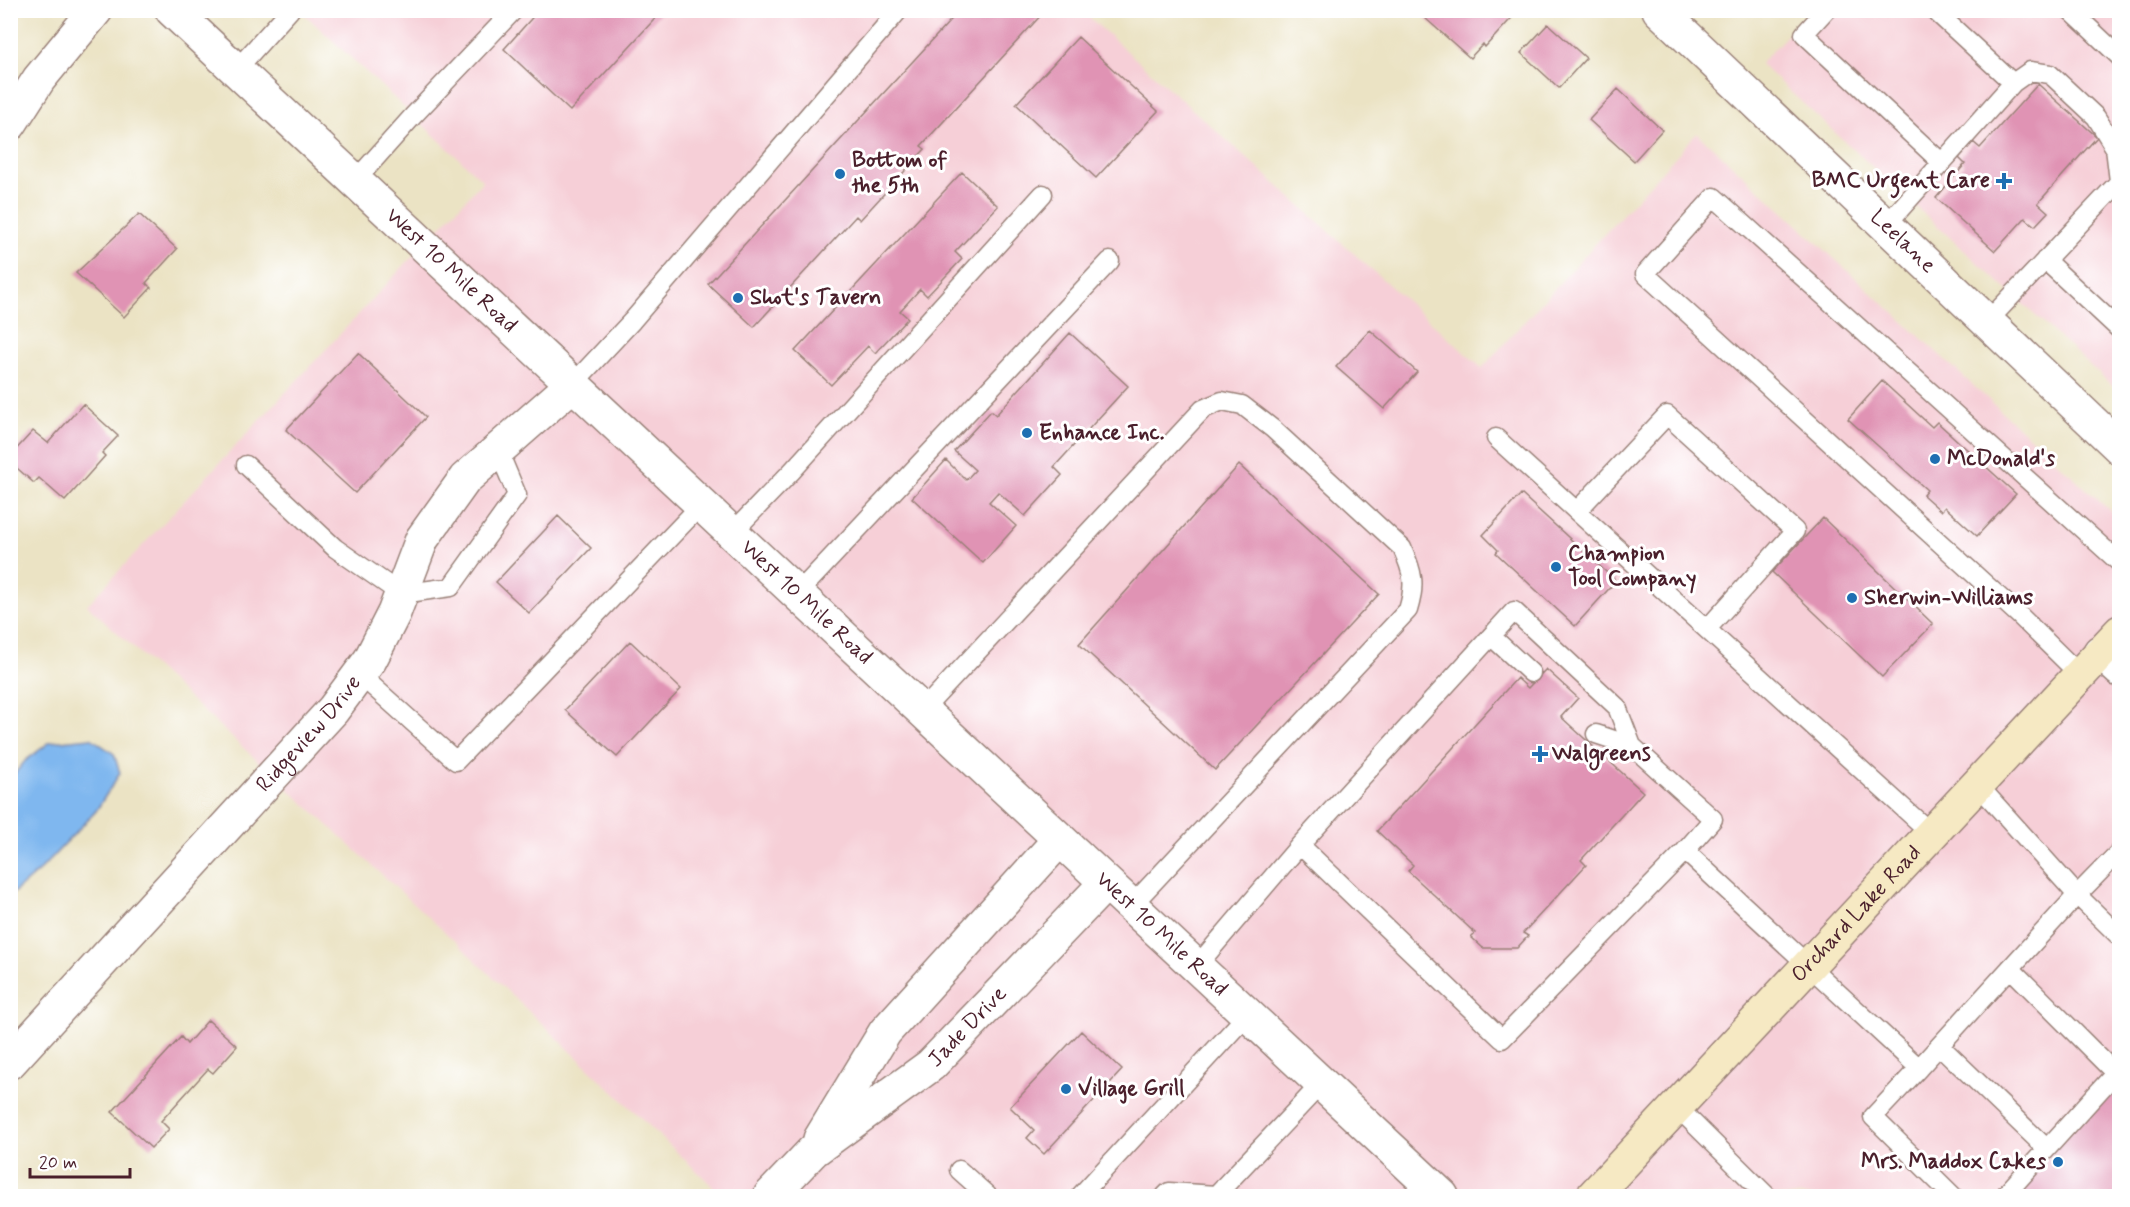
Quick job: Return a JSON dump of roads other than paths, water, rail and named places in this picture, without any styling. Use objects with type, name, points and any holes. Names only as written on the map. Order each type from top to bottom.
[{"type":"main road","name":"Orchard Lake Road","points":[[1593,1197],[1977,784],[2105,657]]},
{"type":"street","points":[[10,124],[39,79],[96,10]]},
{"type":"street","name":"West 10 Mile Road","points":[[172,10],[1442,1197]]},
{"type":"street","name":"Leelane","points":[[1659,10],[2120,448]]},
{"type":"street","name":"Ridgeview Drive","points":[[10,1062],[333,710],[358,672],[370,660],[401,594],[422,538],[465,479],[573,384]]},
{"type":"street","name":"Jade Drive","points":[[813,1151],[885,1032],[1059,840]]},
{"type":"street","name":"Jade Drive","points":[[770,1197],[813,1151],[931,1065],[1106,883]]},
{"type":"lane","points":[[236,70],[290,10]]},
{"type":"lane","points":[[355,181],[514,10]]},
{"type":"lane","points":[[573,384],[632,321],[899,10]]},
{"type":"lane","points":[[1826,10],[1804,34],[1941,162]]},
{"type":"lane","points":[[1934,10],[2013,83]]},
{"type":"lane","points":[[2070,10],[2120,57]]},
{"type":"lane","points":[[1886,225],[2013,83],[2030,71],[2050,74],[2096,117],[2115,148],[2119,181],[1987,322]]},
{"type":"lane","points":[[732,533],[792,471],[1043,194]]},
{"type":"lane","points":[[2105,657],[2019,615],[1645,274],[1714,197],[2120,563]]},
{"type":"lane","points":[[2045,260],[2120,330]]},
{"type":"lane","points":[[797,594],[1110,261]]},
{"type":"lane","points":[[922,711],[1203,409],[1222,401],[1242,405],[1273,429],[1402,548],[1413,571],[1413,594],[1408,610],[1131,906]]},
{"type":"lane","points":[[1577,510],[1667,415],[1795,531],[1707,629]]},
{"type":"lane","points":[[1496,438],[1931,833]]},
{"type":"lane","points":[[246,465],[335,548],[401,594],[451,586],[517,495],[498,450]]},
{"type":"lane","points":[[358,672],[456,761],[702,505]]},
{"type":"lane","points":[[1196,967],[1300,845],[1514,611],[1617,707],[1632,746]]},
{"type":"lane","points":[[1491,636],[1531,673]]},
{"type":"lane","points":[[1300,845],[1502,1038],[1713,819],[1632,746],[1596,734]]},
{"type":"lane","points":[[1977,784],[2077,895],[2120,937]]},
{"type":"lane","points":[[1685,850],[1809,963],[1919,1068]]},
{"type":"lane","points":[[1953,1197],[1874,1117],[2120,851]]},
{"type":"lane","points":[[2004,1197],[2117,1070],[2010,968]]},
{"type":"lane","points":[[1080,1197],[1246,1014]]},
{"type":"lane","points":[[1940,1046],[2046,1148]]},
{"type":"lane","points":[[1165,1197],[1169,1192],[1216,1196],[1320,1085]]},
{"type":"lane","points":[[1676,1106],[1767,1197]]},
{"type":"lane","points":[[959,1170],[988,1197]]},
{"type":"water","points":[[91,738],[114,754],[120,773],[96,811],[42,868],[11,895],[11,778],[25,761],[50,742]]},
{"type":"place","name":"Bottom of the 5th","points":[[840,174]]},
{"type":"place","name":"BMC Urgent Care","points":[[2004,181]]},
{"type":"place","name":"Shot's Tavern","points":[[738,298]]},
{"type":"place","name":"Enhance Inc.","points":[[1027,433]]},
{"type":"place","name":"McDonald's","points":[[1935,459]]},
{"type":"place","name":"Champion Tool Company","points":[[1556,567]]},
{"type":"place","name":"Sherwin-Williams","points":[[1852,598]]},
{"type":"place","name":"Walgreens","points":[[1540,754]]},
{"type":"place","name":"Village Grill","points":[[1066,1089]]},
{"type":"place","name":"Mrs. Maddox Cakes","points":[[2058,1162]]}]
